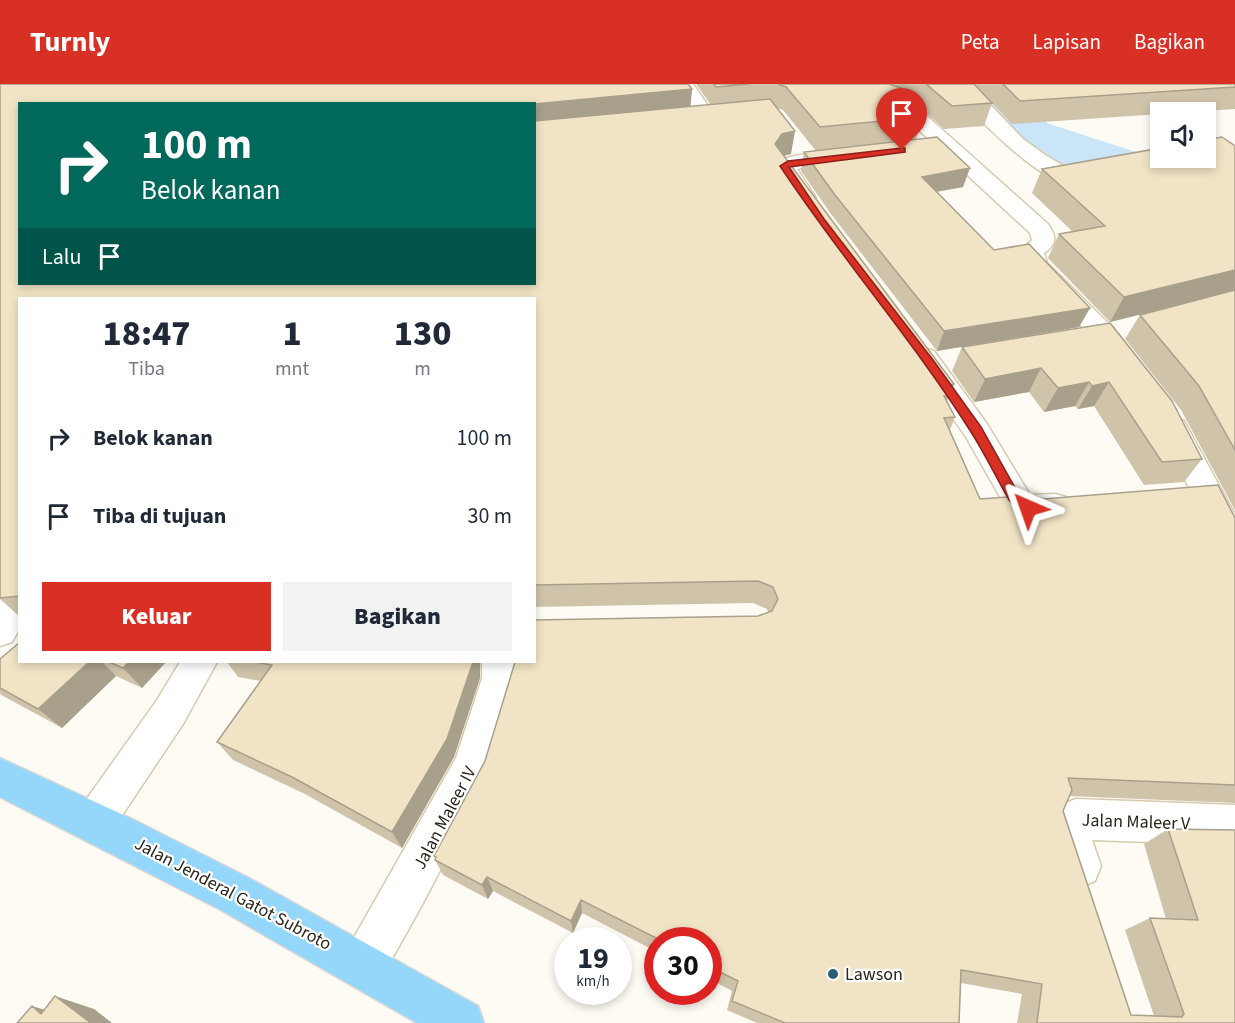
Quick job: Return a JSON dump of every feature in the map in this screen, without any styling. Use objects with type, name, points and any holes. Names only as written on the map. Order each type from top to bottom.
[{"type":"main road","name":"Jalan Jenderal Gatot Subroto","points":[[0,777],[95,820],[364,964],[461,1023]]},
{"type":"street","points":[[683,84],[708,120]]},
{"type":"street","points":[[864,84],[873,94],[903,105],[1040,229],[1044,236],[1043,243],[1031,254],[1035,265],[1115,332],[1140,381]]},
{"type":"street","points":[[959,84],[1016,143],[1037,160],[1069,179]]},
{"type":"street","points":[[684,122],[729,118]]},
{"type":"street","points":[[914,149],[948,145]]},
{"type":"street","points":[[815,212],[784,166],[802,151],[867,154]]},
{"type":"street","points":[[1070,340],[1115,332]]},
{"type":"street","points":[[959,358],[922,353],[976,430],[1019,504],[1028,508],[1088,504]]},
{"type":"street","points":[[1161,409],[1169,418],[1194,495],[1235,546]]},
{"type":"street","points":[[0,631],[18,596]]},
{"type":"street","points":[[95,820],[170,712],[198,663]]},
{"type":"street","name":"Jalan Maleer IV","points":[[364,964],[407,890],[474,765],[500,678],[500,663]]},
{"type":"street","name":"Jalan Maleer V","points":[[1092,902],[1067,826],[1069,821],[1076,819],[1235,825]]},
{"type":"building","points":[[0,84],[688,84],[692,89],[536,104],[536,102],[18,102],[18,285],[536,285],[536,121],[770,99],[795,131],[782,134],[775,144],[954,384],[943,386],[948,396],[944,396],[955,417],[944,418],[980,499],[1033,495],[1043,499],[1218,485],[1235,518],[1235,785],[1068,778],[1072,790],[1063,811],[1131,1015],[1182,1017],[1184,1014],[1150,918],[1198,920],[1168,829],[1235,830],[1235,1023],[1037,1023],[1042,984],[961,970],[959,1023],[785,1023],[732,1001],[738,981],[722,973],[722,927],[644,927],[644,932],[581,900],[571,921],[487,877],[482,885],[435,860],[434,856],[485,761],[515,663],[536,663],[536,620],[758,616],[772,611],[778,599],[773,587],[758,581],[536,585],[536,297],[18,297],[18,596],[0,598]]},
{"type":"building","points":[[714,84],[749,84],[716,87]]},
{"type":"building","points":[[778,84],[889,84],[901,88],[922,107],[913,108],[923,117],[820,127],[786,87]]},
{"type":"building","points":[[926,84],[974,84],[992,103],[952,106]]},
{"type":"building","points":[[1003,84],[1235,84],[1235,87],[1020,101]]},
{"type":"building","points":[[937,137],[970,168],[922,177],[994,250],[1029,244],[1090,308],[944,331],[835,195],[804,152]]},
{"type":"building","points":[[1222,137],[1235,146],[1235,270],[1124,297],[1059,234],[1105,226],[1042,169],[1150,150],[1150,168],[1216,168],[1216,138]]},
{"type":"building","points":[[1235,290],[1235,450],[1199,386],[1140,315]]},
{"type":"building","points":[[1110,323],[1172,401],[1202,459],[1162,462],[1109,382],[1092,386],[1089,382],[1058,388],[1041,368],[985,379],[962,347]]},
{"type":"building","points":[[18,644],[18,663],[88,663],[38,709],[0,688],[0,659]]},
{"type":"building","points":[[111,663],[128,663],[123,668]]},
{"type":"building","points":[[260,663],[473,663],[447,739],[392,832],[292,777],[217,742],[272,665]]},
{"type":"building","points":[[55,996],[91,1023],[17,1023],[32,1006],[41,1014]]},
{"type":"waterway","points":[[986,84],[1028,134],[1126,167],[1235,186]]},
{"type":"place","name":"Lawson","points":[[833,974]]},
{"type":"route","points":[[902,150],[809,160],[784,166],[821,220],[929,363],[976,430],[1013,496],[1019,504],[1028,508]]}]
